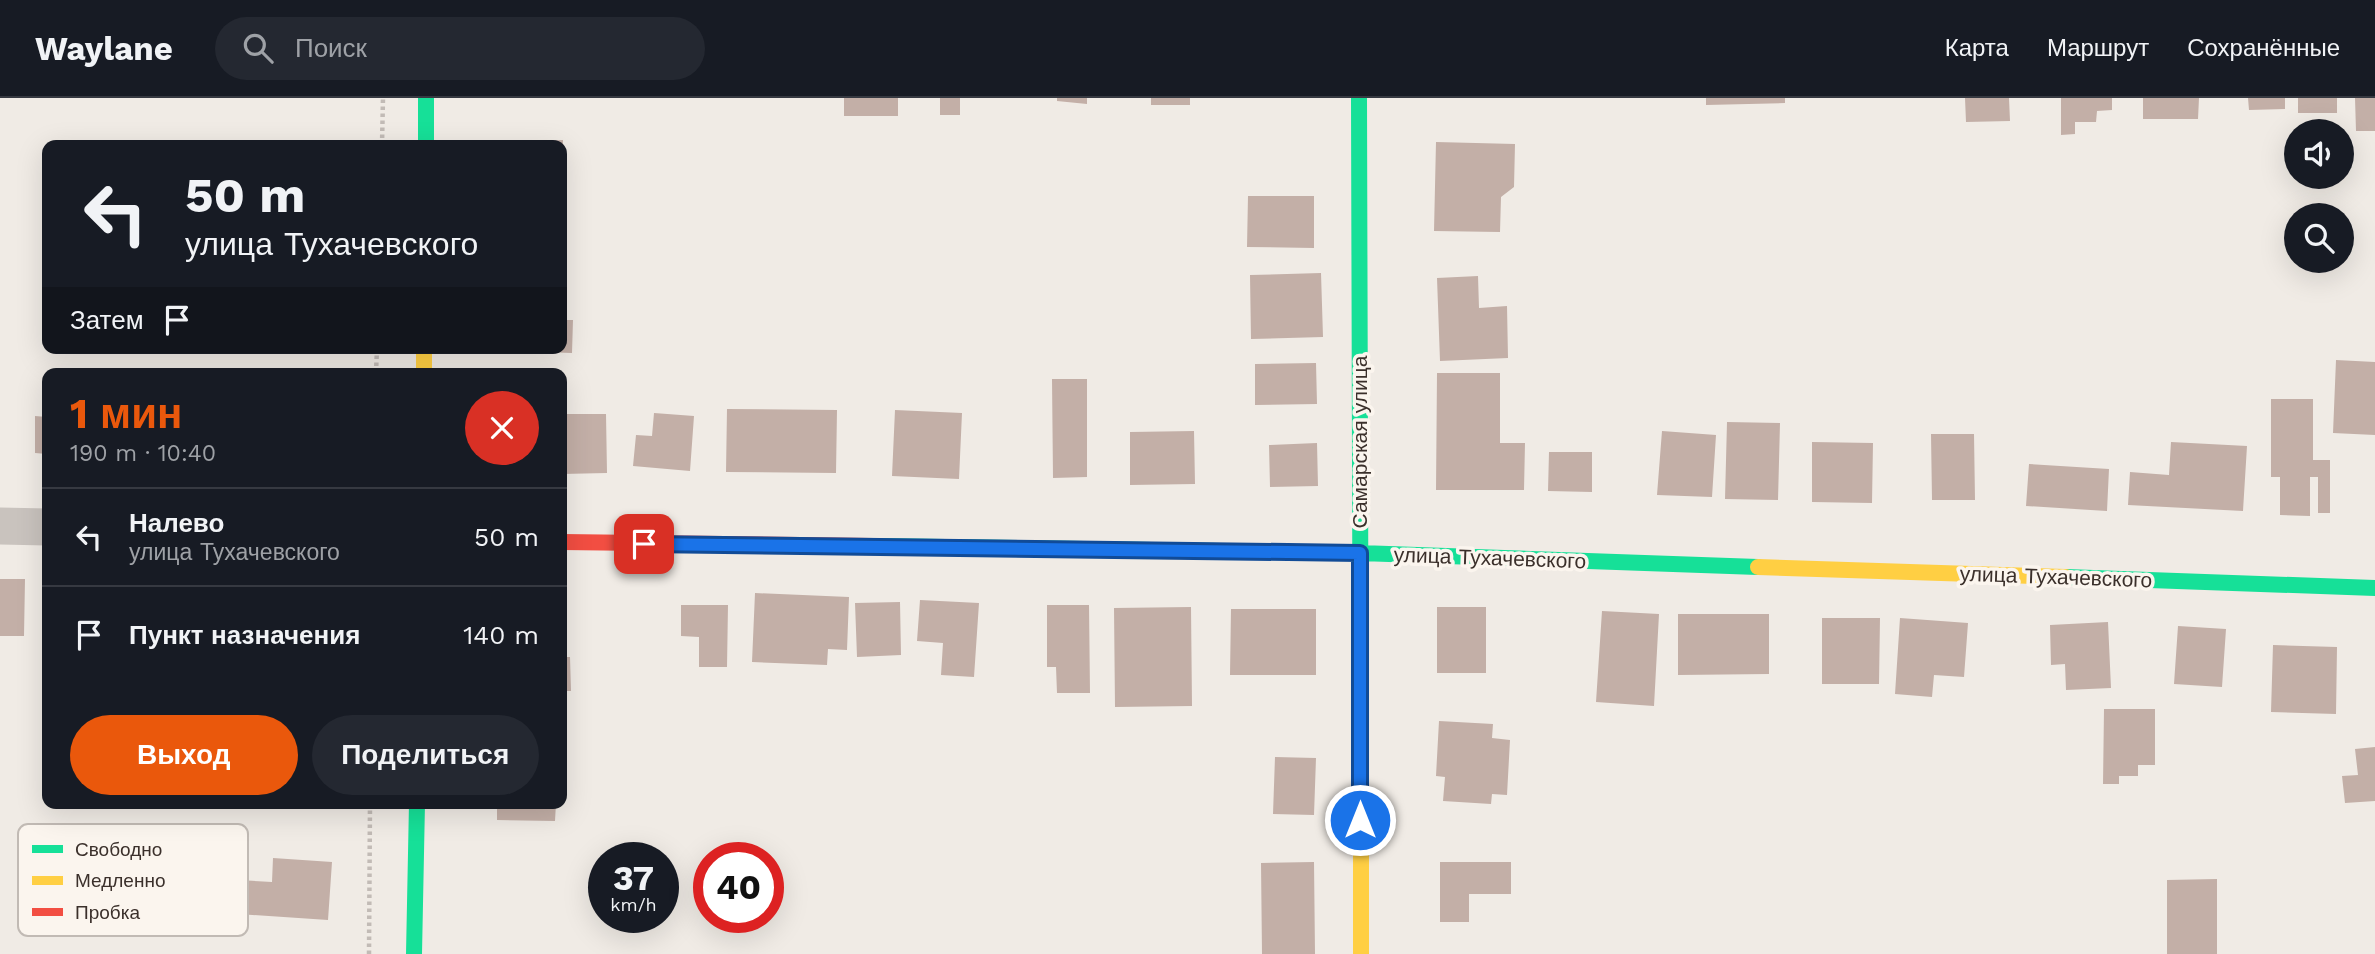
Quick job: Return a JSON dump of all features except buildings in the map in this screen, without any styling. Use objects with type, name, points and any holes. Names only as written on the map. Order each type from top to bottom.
[{"type":"street","points":[[426,98],[426,140]]},
{"type":"street","name":"Самарская улица","points":[[1359,98],[1361,954]]},
{"type":"street","points":[[0,526],[42,527]]},
{"type":"street","name":"улица Тухачевского","points":[[567,542],[1360,553],[2375,589]]},
{"type":"street","points":[[414,954],[417,809]]},
{"type":"path","points":[[382,140],[383,98]]},
{"type":"path","points":[[369,954],[370,809]]},
{"type":"traffic: fast","points":[[426,98],[426,140]]},
{"type":"traffic: fast","points":[[1359,98],[1361,821]]},
{"type":"traffic: fast","points":[[873,546],[1360,553],[1758,567]]},
{"type":"traffic: fast","points":[[2066,577],[2375,588]]},
{"type":"traffic: fast","points":[[414,954],[417,809]]},
{"type":"traffic: slow","points":[[424,354],[424,368]]},
{"type":"traffic: slow","points":[[1758,567],[2066,577]]},
{"type":"traffic: slow","points":[[1361,821],[1361,954]]},
{"type":"traffic: jam","points":[[567,542],[873,546]]},
{"type":"route","points":[[644,544],[1360,553],[1360,820]]}]
